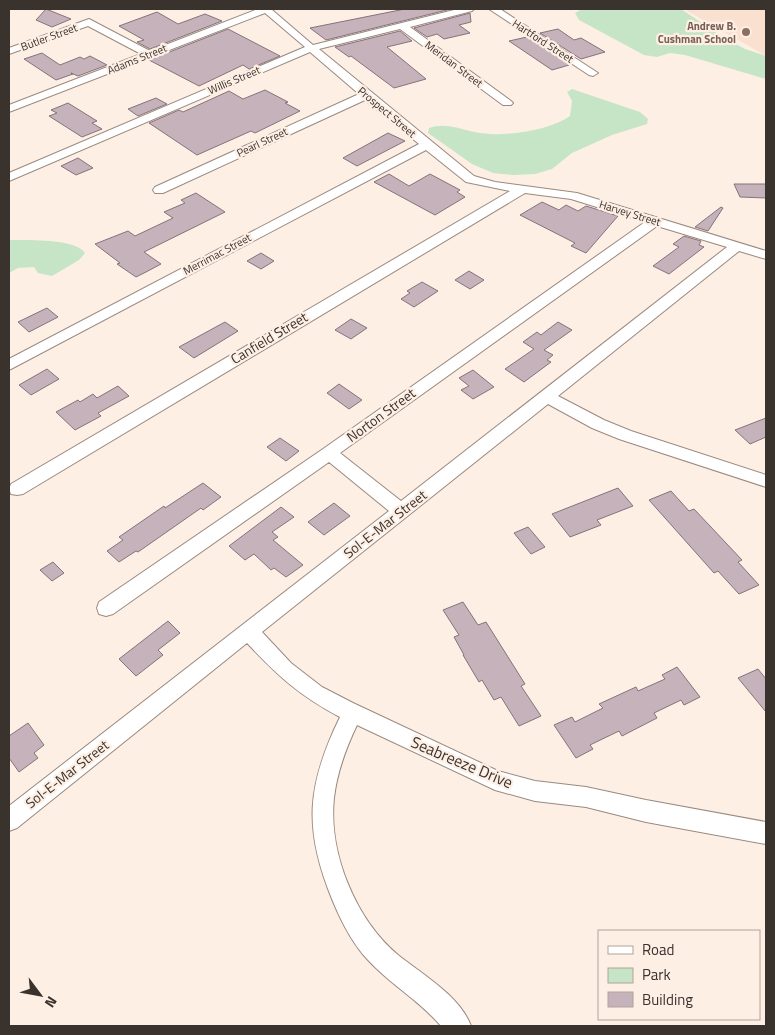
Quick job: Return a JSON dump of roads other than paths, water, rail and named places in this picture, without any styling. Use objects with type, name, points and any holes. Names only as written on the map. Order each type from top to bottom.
[{"type":"street","name":"Prospect Street","points":[[266,9],[366,95],[470,178],[490,185],[522,189]]},
{"type":"street","name":"Adams Street","points":[[9,109],[266,9]]},
{"type":"street","name":"Willis Street","points":[[9,177],[312,48],[469,9]]},
{"type":"street","name":"Hartford Street","points":[[494,9],[592,72]]},
{"type":"street","name":"Butler Street","points":[[9,51],[89,22],[148,54]]},
{"type":"street","name":"Meridan Street","points":[[401,25],[507,104]]},
{"type":"street","name":"Pearl Street","points":[[159,190],[366,95]]},
{"type":"street","name":"Merrimac Street","points":[[9,365],[426,144]]},
{"type":"street","name":"Harvey Street","points":[[522,189],[561,193],[737,246]]},
{"type":"street","name":"Canfield Street","points":[[17,489],[522,189]]},
{"type":"street","name":"Norton Street","points":[[106,608],[329,453],[509,323],[655,221]]},
{"type":"street","points":[[737,246],[766,255]]},
{"type":"street","name":"Sol-E-Mar Street","points":[[9,820],[737,246]]},
{"type":"street","points":[[546,396],[598,424],[624,435],[766,481]]},
{"type":"street","points":[[329,453],[401,511]]},
{"type":"street","name":"Seabreeze Drive","points":[[249,632],[270,656],[298,682],[315,693],[352,713],[495,780],[522,788],[586,797],[646,811],[766,833]]},
{"type":"street","points":[[352,713],[336,746],[325,786],[322,820],[327,855],[351,915],[367,940],[388,962],[433,998],[458,1026]]},
{"type":"place","name":"Andrew B. Cushman School","points":[[746,32]]}]
